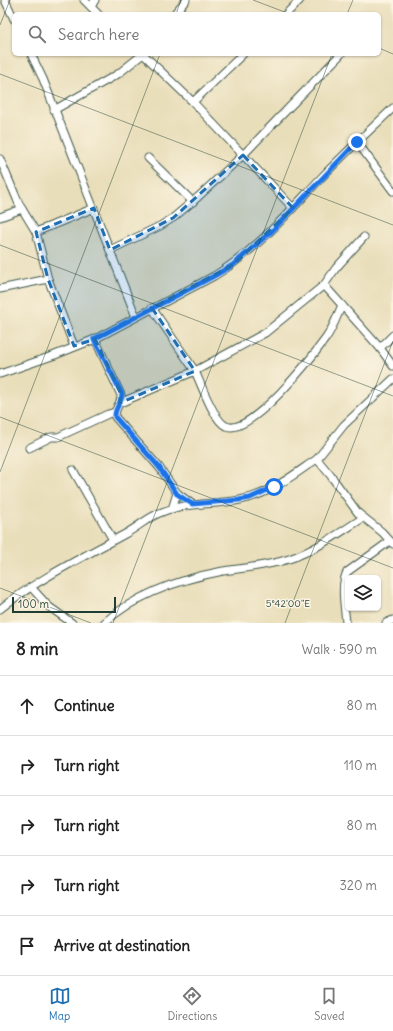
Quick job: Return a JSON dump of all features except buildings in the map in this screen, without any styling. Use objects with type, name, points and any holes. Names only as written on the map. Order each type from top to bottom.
[{"type":"street","points":[[4,0],[12,15]]},
{"type":"street","points":[[84,0],[96,12]]},
{"type":"street","points":[[91,7],[95,0]]},
{"type":"street","points":[[176,12],[186,0]]},
{"type":"street","points":[[288,12],[300,0]]},
{"type":"street","points":[[32,56],[43,79],[136,317]]},
{"type":"street","points":[[54,110],[118,74],[140,56]]},
{"type":"street","points":[[145,56],[193,102],[293,208]]},
{"type":"street","points":[[193,102],[241,56]]},
{"type":"street","points":[[110,250],[160,226],[173,218],[192,202],[243,155],[339,56]]},
{"type":"street","points":[[0,374],[55,355],[94,339],[233,265],[272,231],[357,142],[393,108]]},
{"type":"street","points":[[357,142],[393,191]]},
{"type":"street","points":[[148,158],[192,202]]},
{"type":"street","points":[[0,159],[22,209],[36,232],[48,279],[74,346]]},
{"type":"street","points":[[36,232],[94,208]]},
{"type":"street","points":[[0,217],[22,209]]},
{"type":"street","points":[[120,403],[195,371],[265,333],[324,285],[336,268],[364,237]]},
{"type":"street","points":[[0,289],[48,279]]},
{"type":"street","points":[[324,285],[380,348],[393,366]]},
{"type":"street","points":[[152,308],[195,371],[218,420],[228,427],[240,426],[259,412],[294,379],[326,338],[342,305]]},
{"type":"street","points":[[380,348],[393,335]]},
{"type":"street","points":[[94,339],[122,394],[120,403],[115,412],[115,417],[159,467],[177,494],[192,504]]},
{"type":"street","points":[[0,609],[16,596],[71,562],[126,533],[151,517],[172,509],[192,504],[250,498],[274,487],[317,459],[344,425],[393,380]]},
{"type":"street","points":[[28,448],[51,437],[58,437],[115,412]]},
{"type":"street","points":[[317,459],[352,506],[363,518],[378,529],[391,542],[347,572],[343,583],[346,623]]},
{"type":"street","points":[[73,470],[113,540]]},
{"type":"street","points":[[172,509],[177,494]]},
{"type":"street","points":[[104,623],[130,603],[182,581],[276,562],[303,553],[321,544],[363,518]]},
{"type":"street","points":[[31,587],[48,606],[72,623]]},
{"type":"street","points":[[386,623],[393,620]]},
{"type":"highlighted area","points":[[243,155],[293,208],[233,265],[152,308],[195,371],[120,403],[120,392],[95,339],[74,346],[48,279],[36,232],[94,208],[110,250],[173,218]]},
{"type":"route","points":[[274,487],[250,498],[192,504],[177,494],[159,467],[115,417],[115,412],[120,403],[122,394],[94,339],[233,265],[272,231],[357,142]]}]
